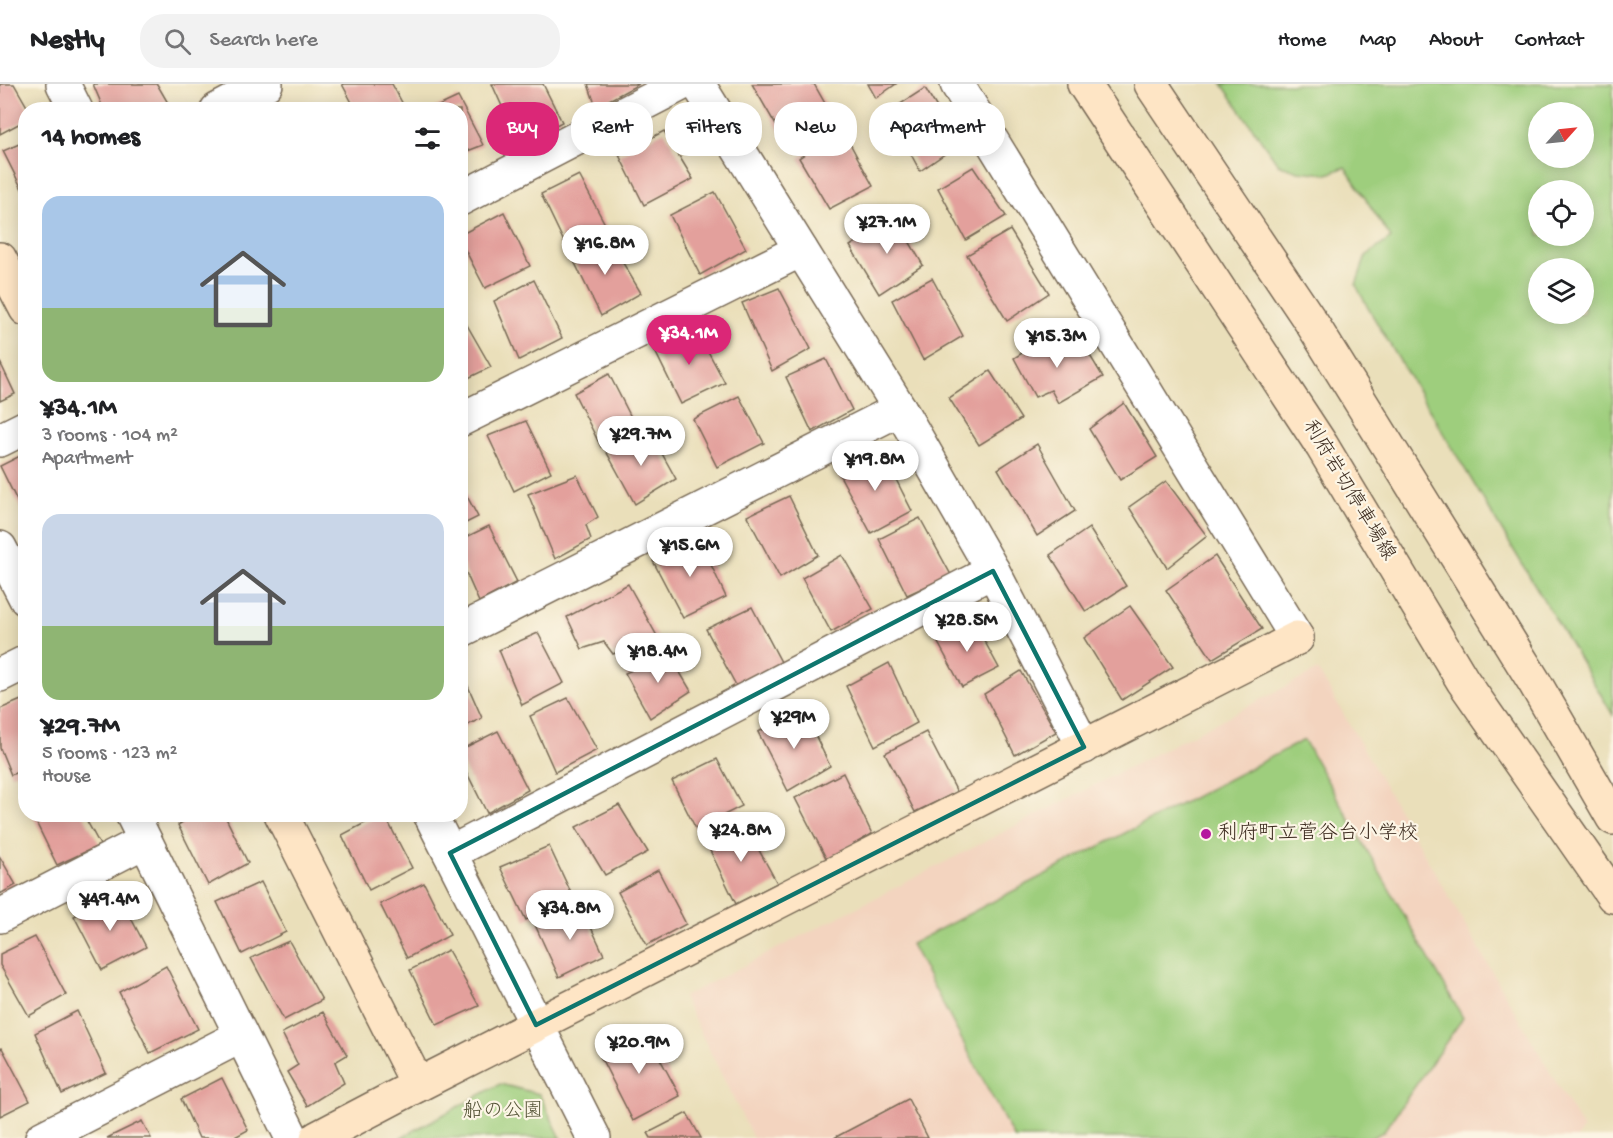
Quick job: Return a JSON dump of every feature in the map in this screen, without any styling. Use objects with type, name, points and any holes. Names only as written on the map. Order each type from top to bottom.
[{"type":"main road","name":"利府岩切停車場線","points":[[1084,84],[1322,446],[1463,681],[1613,896]]},
{"type":"main road","points":[[1151,84],[1313,325],[1534,683],[1613,818]]},
{"type":"main road","points":[[0,259],[18,294]]},
{"type":"main road","points":[[317,1138],[1297,638]]},
{"type":"main road","points":[[285,822],[418,1085]]},
{"type":"street","points":[[63,84],[72,102]]},
{"type":"street","points":[[232,102],[266,84]]},
{"type":"street","points":[[468,195],[681,84]]},
{"type":"street","points":[[698,84],[900,409],[993,571],[1084,747]]},
{"type":"street","points":[[957,84],[1297,638]]},
{"type":"street","points":[[468,416],[801,250]]},
{"type":"street","points":[[468,627],[900,409]]},
{"type":"street","points":[[0,440],[18,431]]},
{"type":"street","points":[[0,548],[18,583]]},
{"type":"street","points":[[450,853],[993,571]]},
{"type":"street","points":[[0,675],[18,666]]},
{"type":"street","points":[[434,822],[594,1138]]},
{"type":"street","points":[[0,916],[138,828],[292,1138]]},
{"type":"street","points":[[42,1138],[241,1036]]},
{"type":"highlighted area","points":[[993,571],[1084,747],[536,1025],[450,853]]},
{"type":"shaded area","name":"利府町立菅谷台小学校","points":[[1318,670],[1583,1129],[1577,1138],[753,1138],[683,997]]},
{"type":"green space","points":[[1222,84],[1613,84],[1613,715],[1356,285],[1366,256],[1391,238],[1345,167],[1328,174],[1298,171],[1278,164]]},
{"type":"green space","points":[[1304,740],[1463,1018],[1383,1132],[1371,1138],[1014,1138],[911,944]]},
{"type":"green space","name":"船の公園","points":[[500,1084],[539,1094],[561,1138],[400,1138]]},
{"type":"building","points":[[0,84],[14,84],[24,102],[18,102],[18,124],[0,134]]},
{"type":"building","points":[[93,84],[157,84],[167,102],[101,102]]},
{"type":"building","points":[[342,84],[392,84],[402,102],[352,102]]},
{"type":"building","points":[[492,84],[543,84],[552,102],[500,102]]},
{"type":"building","points":[[588,84],[639,84],[605,102],[594,102]]},
{"type":"building","points":[[752,84],[814,84],[824,102],[774,102],[774,122]]},
{"type":"building","points":[[868,84],[896,84],[876,98]]},
{"type":"building","points":[[925,88],[934,102],[903,102]]},
{"type":"building","points":[[458,97],[461,102],[447,102]]},
{"type":"building","points":[[468,116],[483,145],[468,151]]},
{"type":"building","points":[[664,131],[665,156],[679,156],[693,179],[644,205],[620,156],[653,156],[653,137]]},
{"type":"building","points":[[18,144],[18,181],[3,151]]},
{"type":"building","points":[[802,156],[857,156],[873,186],[829,209],[799,158]]},
{"type":"building","points":[[912,156],[942,156],[920,171]]},
{"type":"building","points":[[973,167],[1006,216],[966,240],[938,188]]},
{"type":"building","points":[[579,175],[606,226],[566,246],[541,194]]},
{"type":"building","points":[[715,192],[746,249],[700,275],[670,215]]},
{"type":"building","points":[[504,212],[530,266],[485,288],[468,255],[468,231]]},
{"type":"building","points":[[895,217],[923,265],[879,294],[850,246]]},
{"type":"building","points":[[1010,230],[1049,293],[1007,321],[967,255]]},
{"type":"building","points":[[608,238],[641,293],[601,316],[571,255]]},
{"type":"building","points":[[932,278],[963,336],[923,360],[892,300]]},
{"type":"building","points":[[534,280],[562,338],[519,360],[494,301]]},
{"type":"building","points":[[779,288],[811,349],[772,371],[742,303]]},
{"type":"building","points":[[468,327],[491,367],[468,378]]},
{"type":"building","points":[[696,329],[725,383],[681,404],[654,349]]},
{"type":"building","points":[[1051,335],[1066,353],[1083,344],[1103,377],[1058,403],[1051,390],[1035,397],[1014,358]]},
{"type":"building","points":[[826,359],[852,410],[812,432],[786,377]]},
{"type":"building","points":[[0,362],[15,394],[0,401]]},
{"type":"building","points":[[990,371],[1021,419],[979,445],[949,398]]},
{"type":"building","points":[[609,374],[636,427],[601,447],[574,393]]},
{"type":"building","points":[[739,396],[764,443],[717,467],[693,419]]},
{"type":"building","points":[[1124,403],[1157,457],[1120,480],[1089,429]]},
{"type":"building","points":[[526,421],[551,472],[514,491],[488,436]]},
{"type":"building","points":[[650,432],[676,479],[635,504],[606,451]]},
{"type":"building","points":[[1037,444],[1075,511],[1037,536],[998,469]]},
{"type":"building","points":[[882,452],[912,511],[871,533],[838,472]]},
{"type":"building","points":[[18,457],[18,503],[0,466]]},
{"type":"building","points":[[577,475],[598,517],[586,525],[591,539],[555,559],[528,494]]},
{"type":"building","points":[[1166,481],[1207,536],[1167,568],[1129,507]]},
{"type":"building","points":[[789,496],[818,555],[780,578],[747,516]]},
{"type":"building","points":[[468,498],[478,517],[468,522]]},
{"type":"building","points":[[920,518],[951,575],[907,595],[879,539]]},
{"type":"building","points":[[489,526],[517,582],[479,602],[468,577],[468,536]]},
{"type":"building","points":[[1089,528],[1126,586],[1086,612],[1050,555]]},
{"type":"building","points":[[699,539],[726,597],[683,618],[653,561]]},
{"type":"building","points":[[842,555],[873,609],[831,632],[802,578]]},
{"type":"building","points":[[1215,556],[1262,629],[1212,659],[1166,590]]},
{"type":"building","points":[[628,584],[657,636],[613,654],[604,642],[582,649],[567,617]]},
{"type":"building","points":[[1130,606],[1173,667],[1122,700],[1084,638]]},
{"type":"building","points":[[752,607],[782,664],[737,687],[706,629]]},
{"type":"building","points":[[972,618],[999,668],[962,687],[935,637]]},
{"type":"building","points":[[538,633],[564,683],[522,705],[499,650]]},
{"type":"building","points":[[669,654],[691,691],[650,718],[625,673]]},
{"type":"building","points":[[889,663],[917,723],[875,746],[846,686]]},
{"type":"building","points":[[1021,671],[1056,732],[1015,755],[984,694]]},
{"type":"building","points":[[468,686],[482,718],[468,725]]},
{"type":"building","points":[[568,698],[597,750],[555,772],[530,716]]},
{"type":"building","points":[[18,701],[18,772],[11,775],[0,748],[0,709]]},
{"type":"building","points":[[803,710],[830,766],[788,791],[758,732]]},
{"type":"building","points":[[498,731],[528,790],[487,813],[468,775],[468,746]]},
{"type":"building","points":[[926,732],[957,792],[915,812],[885,753]]},
{"type":"building","points":[[717,759],[742,806],[696,829],[672,781]]},
{"type":"building","points":[[843,773],[872,834],[827,860],[795,798]]},
{"type":"building","points":[[619,805],[648,852],[605,875],[576,827]]},
{"type":"building","points":[[36,822],[87,822],[100,845],[57,865]]},
{"type":"building","points":[[183,822],[228,822],[248,863],[208,885],[178,825]]},
{"type":"building","points":[[367,822],[388,822],[412,868],[369,890],[342,835]]},
{"type":"building","points":[[744,823],[777,883],[736,904],[706,842]]},
{"type":"building","points":[[549,846],[573,897],[526,920],[500,867]]},
{"type":"building","points":[[0,857],[16,885],[0,894]]},
{"type":"building","points":[[658,870],[686,924],[647,945],[618,892]]},
{"type":"building","points":[[261,882],[286,932],[242,954],[217,902]]},
{"type":"building","points":[[424,883],[450,935],[407,958],[380,904]]},
{"type":"building","points":[[119,895],[146,947],[102,970],[74,916]]},
{"type":"building","points":[[581,906],[604,955],[559,977],[535,925]]},
{"type":"building","points":[[35,937],[66,995],[29,1016],[0,965],[0,954]]},
{"type":"building","points":[[289,941],[322,1000],[284,1020],[251,958]]},
{"type":"building","points":[[448,950],[479,1006],[437,1025],[410,970]]},
{"type":"building","points":[[166,966],[198,1029],[150,1053],[119,992]]},
{"type":"building","points":[[77,1011],[106,1073],[62,1094],[35,1033]]},
{"type":"building","points":[[323,1012],[347,1055],[335,1062],[344,1083],[307,1106],[287,1072],[298,1065],[282,1033]]},
{"type":"building","points":[[645,1031],[680,1096],[633,1121],[598,1052]]},
{"type":"building","points":[[2,1048],[30,1101],[0,1116],[0,1049]]},
{"type":"building","points":[[222,1078],[248,1130],[233,1138],[199,1138],[181,1099]]},
{"type":"building","points":[[908,1099],[928,1138],[834,1138]]},
{"type":"building","points":[[687,1113],[701,1138],[651,1138],[648,1133]]},
{"type":"building","points":[[142,1121],[151,1138],[107,1138]]},
{"type":"place","name":"利府町立菅谷台小学校","points":[[1206,834]]}]
